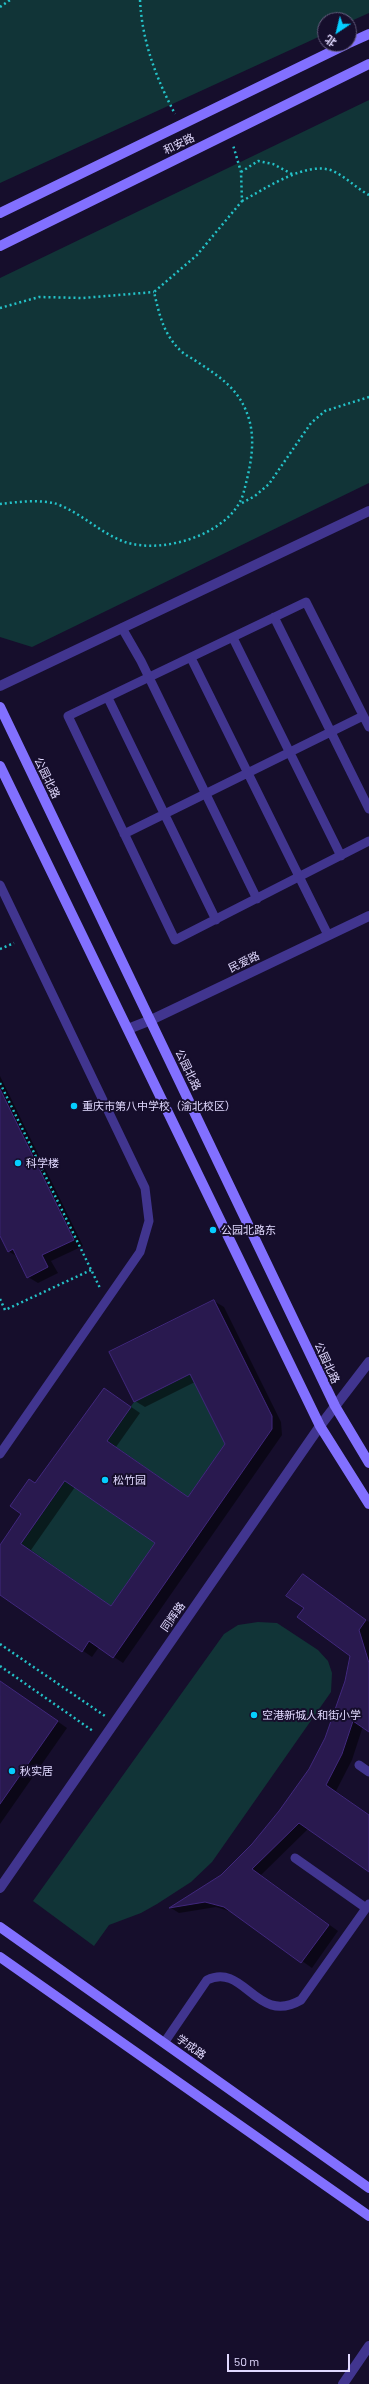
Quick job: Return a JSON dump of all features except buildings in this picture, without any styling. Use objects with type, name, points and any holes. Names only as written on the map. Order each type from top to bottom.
[{"type":"main road","name":"和安路","points":[[357,40],[369,34]]},
{"type":"main road","name":"和安路","points":[[0,213],[332,52]]},
{"type":"main road","name":"和安路","points":[[0,246],[369,64]]},
{"type":"main road","name":"公园北路","points":[[0,707],[335,1406],[369,1462]]},
{"type":"main road","points":[[0,766],[320,1426],[369,1504]]},
{"type":"main road","name":"学成路","points":[[0,1927],[369,2188]]},
{"type":"main road","points":[[0,1957],[369,2216]]},
{"type":"street","points":[[0,686],[369,511]]},
{"type":"street","name":"民爱路","points":[[128,1029],[151,1020],[369,916]]},
{"type":"street","name":"同辉路","points":[[0,1888],[320,1426],[369,1362]]},
{"type":"street","points":[[343,2384],[369,2346]]},
{"type":"lane","points":[[369,728],[306,602],[68,716],[175,940],[369,841]]},
{"type":"lane","points":[[274,617],[369,809]]},
{"type":"lane","points":[[122,628],[149,678],[257,899]]},
{"type":"lane","points":[[233,638],[341,856]]},
{"type":"lane","points":[[191,658],[328,935]]},
{"type":"lane","points":[[108,698],[216,920]]},
{"type":"lane","points":[[124,834],[248,773],[289,751],[363,716]]},
{"type":"lane","points":[[0,885],[145,1188],[149,1221],[140,1252],[0,1454]]},
{"type":"lane","points":[[359,1765],[369,1772]]},
{"type":"lane","points":[[164,2043],[207,1980],[217,1976],[229,1977],[266,2003],[277,2007],[291,2006],[301,2000],[368,1906],[295,1858]]},
{"type":"path","points":[[0,7],[10,0]]},
{"type":"path","points":[[140,0],[146,46],[162,89],[175,114]]},
{"type":"path","points":[[229,133],[241,172],[242,201]]},
{"type":"path","points":[[241,172],[258,161],[273,164],[292,174]]},
{"type":"path","points":[[0,307],[39,297],[83,298],[154,292],[197,255],[242,201],[292,174],[318,169],[333,171],[369,195]]},
{"type":"path","points":[[154,292],[162,326],[179,349],[232,387],[249,419],[253,447],[241,503]]},
{"type":"path","points":[[0,504],[19,501],[55,504],[81,515],[106,534],[127,542],[153,546],[183,541],[205,534],[227,519],[241,503],[255,496],[268,484],[311,423],[325,411],[369,397]]},
{"type":"path","points":[[0,1083],[106,1301]]},
{"type":"path","points":[[0,1299],[5,1310],[91,1270]]},
{"type":"path","points":[[0,1644],[114,1723]]},
{"type":"path","points":[[0,1666],[104,1738]]},
{"type":"green space","points":[[0,0],[369,0],[369,13],[357,18],[357,12],[317,12],[317,38],[0,183]]},
{"type":"green space","points":[[369,100],[369,483],[32,647],[0,637],[0,278]]},
{"type":"green space","points":[[209,1365],[193,1379],[225,1444],[188,1497],[103,1438],[114,1430],[134,1402]]},
{"type":"green space","points":[[65,1481],[155,1543],[111,1606],[21,1544]]},
{"type":"green space","points":[[258,1622],[277,1623],[318,1650],[328,1661],[332,1673],[331,1692],[212,1862],[191,1882],[157,1904],[141,1913],[109,1925],[94,1946],[33,1901],[224,1634],[238,1625]]},
{"type":"place","name":"重庆市第八中学校（渝北校区）","points":[[74,1106]]},
{"type":"place","name":"科学楼","points":[[18,1163]]},
{"type":"place","name":"公园北路东","points":[[213,1230]]},
{"type":"place","name":"松竹园","points":[[105,1480]]},
{"type":"place","name":"空港新城人和街小学","points":[[254,1715]]},
{"type":"place","name":"秋实居","points":[[12,1771]]}]
